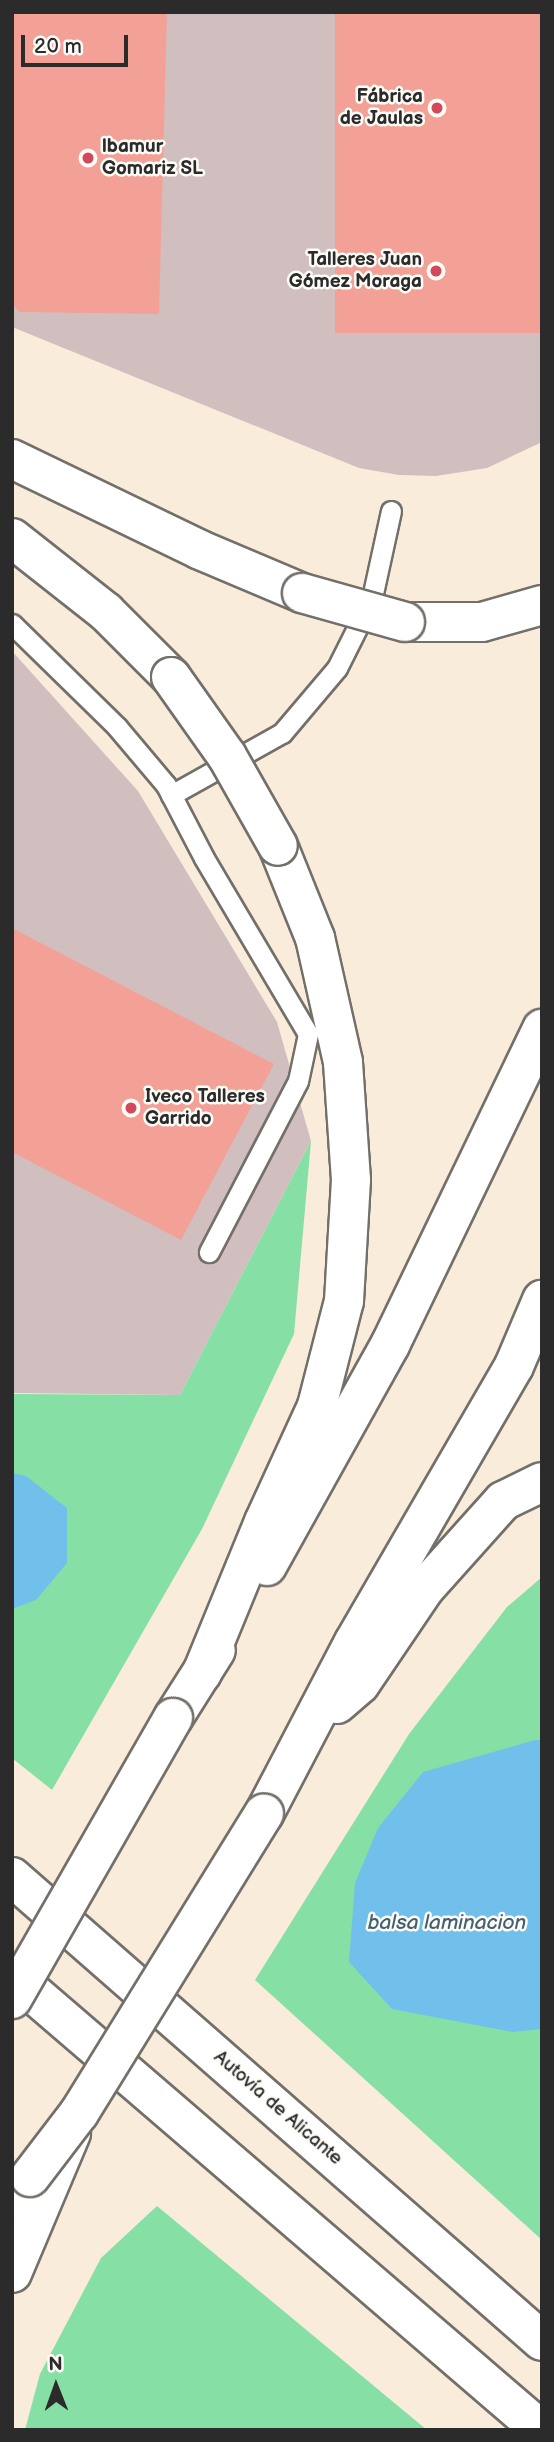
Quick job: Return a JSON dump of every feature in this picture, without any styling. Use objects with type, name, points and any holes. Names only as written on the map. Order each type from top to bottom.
[{"type":"highway","points":[[12,459],[201,550],[302,593],[405,622],[482,622],[542,605]]},
{"type":"highway","points":[[12,538],[106,612],[171,677],[227,756],[278,846],[315,938],[343,1062],[351,1180],[344,1301],[317,1406],[264,1522],[202,1673]]},
{"type":"highway","points":[[12,1999],[173,1718],[295,1519],[390,1345],[542,1029]]},
{"type":"highway","points":[[21,2189],[79,2113],[264,1814],[354,1642],[514,1366],[542,1300]]},
{"type":"highway","points":[[309,1728],[360,1684],[425,1588],[503,1501],[542,1482]]},
{"type":"highway","name":"Autovía de Alicante","points":[[12,1877],[542,2341]]},
{"type":"highway","points":[[12,1975],[489,2382],[541,2430]]},
{"type":"highway","points":[[12,2273],[79,2113]]},
{"type":"highway","points":[[489,2382],[512,2430]]},
{"type":"lane","points":[[171,795],[282,733],[337,668],[372,598],[391,511]]},
{"type":"lane","points":[[12,624],[117,727],[171,795],[204,858],[309,1034],[298,1081],[209,1252]]},
{"type":"shaded area","points":[[12,12],[542,12],[542,442],[487,468],[436,476],[399,475],[359,468],[12,327]]},
{"type":"shaded area","points":[[12,651],[138,791],[277,1022],[311,1141],[180,1395],[12,1393]]},
{"type":"green space","points":[[311,1141],[294,1334],[202,1529],[52,1790],[12,1758],[12,1394],[180,1395]]},
{"type":"green space","points":[[542,1577],[542,2240],[255,1980],[409,1734],[507,1607]]},
{"type":"green space","points":[[157,2206],[427,2430],[25,2430],[40,2374],[101,2258]]},
{"type":"water","points":[[12,1473],[26,1476],[67,1508],[67,1563],[36,1600],[12,1609]]},
{"type":"water","name":"balsa laminacion","points":[[542,1740],[542,2029],[512,2032],[392,2009],[349,1962],[355,1883],[378,1828],[423,1772]]},
{"type":"building","name":"lbamur Gomariz SL","points":[[12,12],[167,12],[159,314],[19,312],[12,303]]},
{"type":"building","name":"Fábrica de Jaulas","points":[[335,12],[542,12],[542,333],[335,333]]},
{"type":"building","name":"Iveco Talleres Garrido","points":[[12,928],[274,1064],[181,1240],[12,1152]]},
{"type":"place","name":"Fábrica de Jaulas","points":[[437,108]]},
{"type":"place","name":"lbamur Gomariz SL","points":[[88,158]]},
{"type":"place","name":"Talleres Juan Gómez Moraga","points":[[436,271]]},
{"type":"place","name":"Iveco Talleres Garrido","points":[[131,1108]]}]
